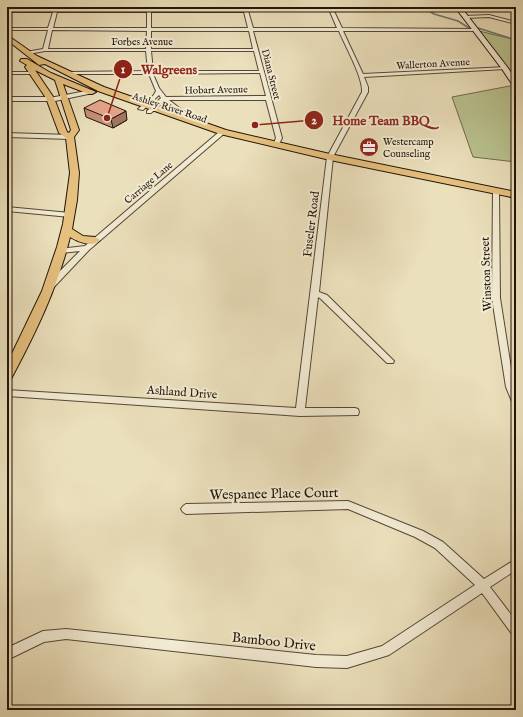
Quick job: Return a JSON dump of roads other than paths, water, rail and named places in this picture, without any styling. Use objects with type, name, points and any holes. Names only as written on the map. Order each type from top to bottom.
[{"type":"main road","points":[[458,7],[505,68],[516,86]]},
{"type":"main road","points":[[7,37],[37,58],[58,80],[75,130],[70,137],[74,166],[70,215],[61,251],[51,284],[7,376]]},
{"type":"main road","points":[[16,54],[34,73],[51,99],[59,115],[63,133],[70,137]]},
{"type":"main road","name":"Ashley River Road","points":[[16,54],[58,80],[91,92],[147,108]]},
{"type":"main road","name":"Ashley River Road","points":[[37,58],[101,89],[204,130],[223,132],[330,157],[516,195]]},
{"type":"main road","points":[[66,230],[78,239],[86,241],[95,240]]},
{"type":"street","points":[[330,7],[365,88],[365,92],[330,157]]},
{"type":"street","points":[[45,50],[56,8]]},
{"type":"street","points":[[7,11],[56,8],[245,9]]},
{"type":"street","points":[[149,8],[149,72],[158,92],[163,99],[187,116],[223,132]]},
{"type":"street","name":"Diana Street","points":[[245,9],[252,29],[279,138],[276,145]]},
{"type":"street","points":[[465,17],[489,16],[516,23]]},
{"type":"street","points":[[7,29],[475,30]]},
{"type":"street","name":"Forbes Avenue","points":[[28,52],[45,50],[257,50]]},
{"type":"street","name":"Wallerton Avenue","points":[[361,76],[505,68]]},
{"type":"street","points":[[68,73],[262,72]]},
{"type":"street","points":[[7,73],[34,73]]},
{"type":"street","points":[[7,99],[51,99],[91,92]]},
{"type":"street","points":[[147,108],[158,92]]},
{"type":"street","name":"Hobart Avenue","points":[[163,99],[269,98]]},
{"type":"street","points":[[147,108],[163,99]]},
{"type":"street","name":"Carriage Lane","points":[[51,284],[95,240],[223,132]]},
{"type":"street","points":[[7,135],[70,137]]},
{"type":"street","name":"Fuseler Road","points":[[300,412],[330,157]]},
{"type":"street","name":"Winston Street","points":[[496,191],[496,298],[510,387],[516,402]]},
{"type":"street","points":[[7,209],[70,215]]},
{"type":"street","points":[[61,251],[86,248]]},
{"type":"street","points":[[315,293],[324,297],[390,361]]},
{"type":"street","name":"Ashland Drive","points":[[7,393],[300,412],[356,412]]},
{"type":"street","name":"Wespanee Place Court","points":[[186,509],[348,505],[419,534],[439,545],[483,586],[516,630]]},
{"type":"street","name":"Bamboo Drive","points":[[7,654],[43,637],[66,634],[316,661],[348,662],[385,651],[516,564]]},
{"type":"waterway","points":[[423,7],[434,14],[458,21],[469,28]]},
{"type":"waterway","points":[[478,28],[516,40]]},
{"type":"place","name":"Walgreens","points":[[107,118]]},
{"type":"place","name":"Home Team BBQ","points":[[255,125]]},
{"type":"place","name":"Westercamp Counseling","points":[[369,147]]}]
